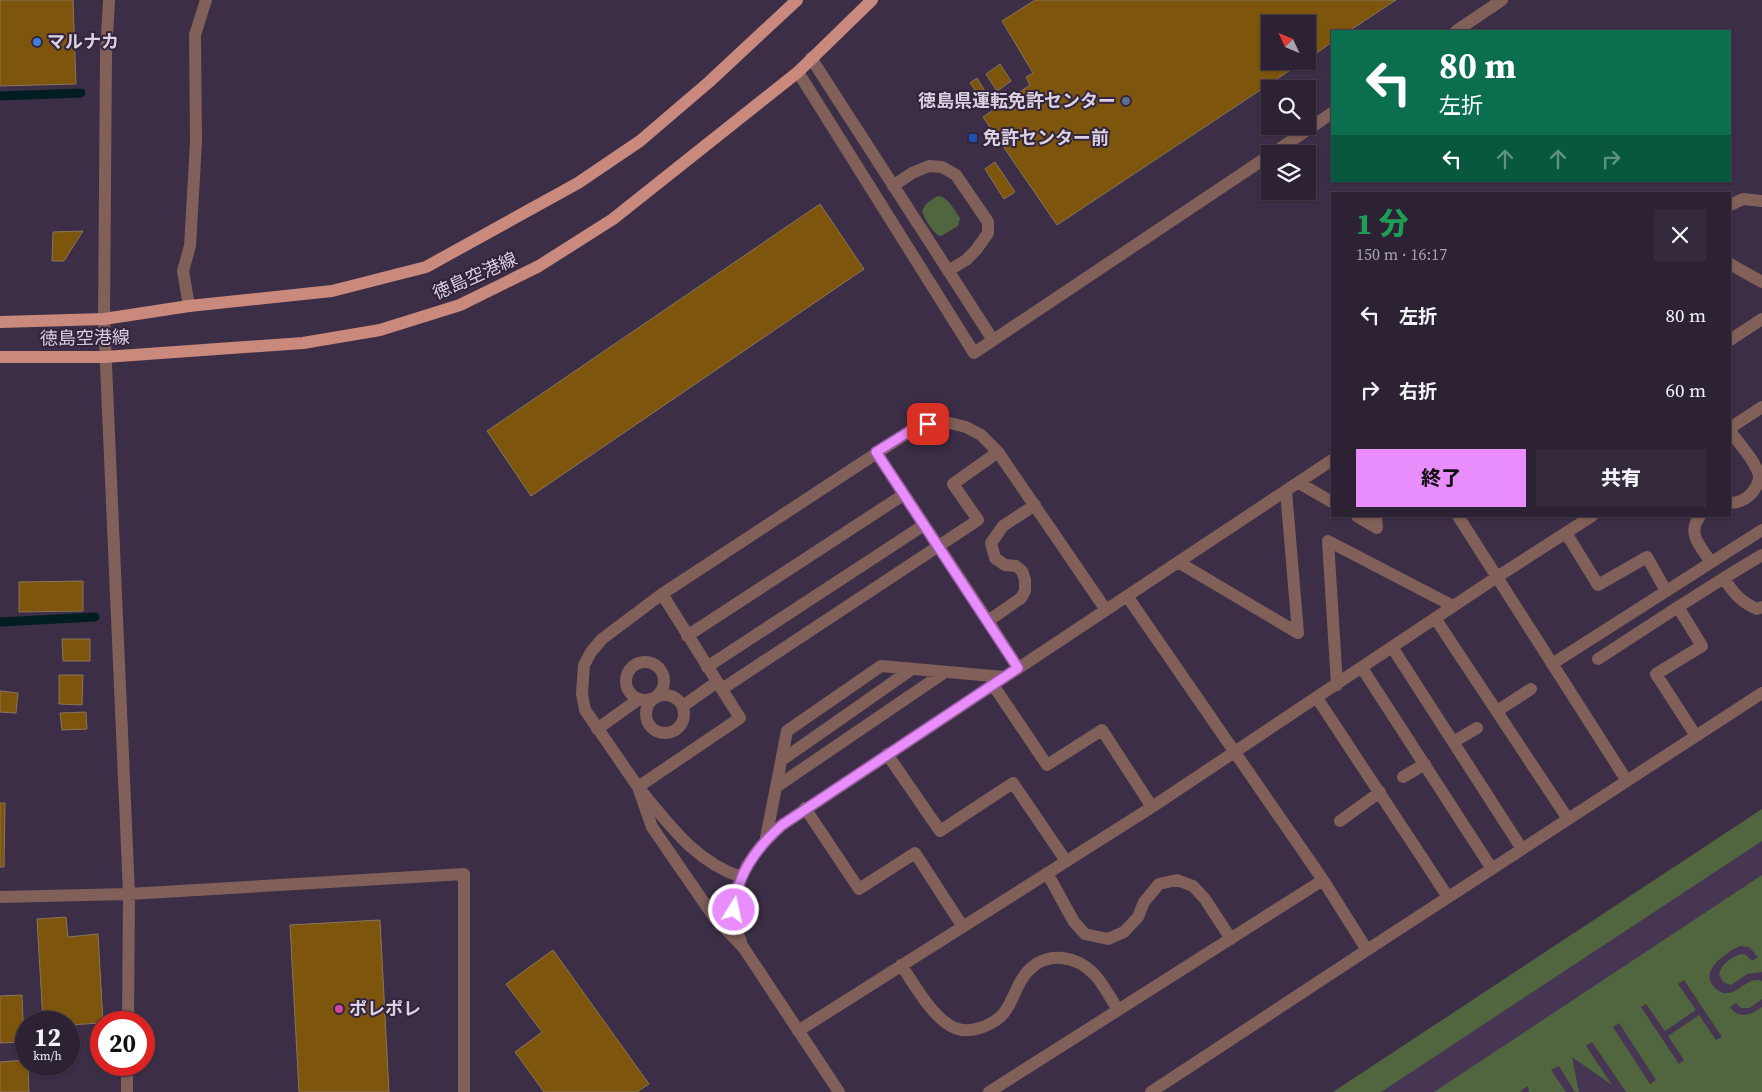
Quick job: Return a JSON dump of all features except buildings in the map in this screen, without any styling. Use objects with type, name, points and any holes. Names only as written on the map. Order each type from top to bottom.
[{"type":"main road","name":"徳島空港線","points":[[0,322],[104,319],[189,306],[332,292],[426,267],[578,183],[640,141],[709,82],[797,0]]},
{"type":"main road","name":"徳島空港線","points":[[0,357],[105,357],[303,343],[380,330],[460,305],[540,266],[613,219],[798,72],[872,0]]},
{"type":"street","points":[[109,0],[106,54],[104,319],[129,894],[128,1011]]},
{"type":"street","points":[[189,306],[182,271],[190,246],[196,142],[195,35],[206,0]]},
{"type":"street","points":[[1457,30],[1502,0]]},
{"type":"street","points":[[811,58],[993,340]]},
{"type":"street","points":[[798,72],[974,352],[1261,161]]},
{"type":"street","points":[[1284,145],[1331,114]]},
{"type":"street","points":[[893,186],[912,173],[929,166],[942,166],[956,175],[988,222],[988,233],[976,250],[966,260],[948,271]]},
{"type":"street","points":[[1731,205],[1743,199],[1762,201]]},
{"type":"street","points":[[1731,265],[1762,282]]},
{"type":"street","points":[[1731,339],[1762,319]]},
{"type":"street","points":[[1731,428],[1762,407]]},
{"type":"street","points":[[741,878],[724,872],[708,862],[689,846],[638,787],[585,710],[582,694],[584,665],[591,652],[602,639],[662,594],[918,426],[950,423],[966,427],[981,436],[998,452],[1106,610]]},
{"type":"street","points":[[1731,430],[1757,468],[1759,477],[1757,487],[1746,498],[1736,503],[1731,503]]},
{"type":"street","points":[[876,452],[1018,668]]},
{"type":"street","points":[[683,706],[719,686],[978,520],[953,484],[998,452]]},
{"type":"street","points":[[743,947],[734,921],[735,900],[741,878],[766,838],[805,808],[1331,461]]},
{"type":"street","points":[[1299,482],[1331,501]]},
{"type":"street","points":[[1178,562],[1298,633],[1286,491]]},
{"type":"street","points":[[688,636],[903,495]]},
{"type":"street","points":[[988,621],[1021,598],[1025,591],[1025,580],[1022,571],[1016,566],[1005,565],[995,558],[991,543],[1003,526],[1036,505]]},
{"type":"street","points":[[1359,517],[1377,528],[1376,517]]},
{"type":"street","points":[[798,1031],[1152,807],[1453,606],[1590,517]]},
{"type":"street","points":[[1699,517],[1695,523],[1694,535],[1711,562]]},
{"type":"street","points":[[1463,518],[1497,577],[1627,781]]},
{"type":"street","points":[[708,667],[924,525]]},
{"type":"street","points":[[1552,664],[1762,530]]},
{"type":"street","points":[[1566,533],[1598,585],[1647,558],[1666,591]]},
{"type":"street","points":[[1337,685],[1328,542],[1453,606]]},
{"type":"street","points":[[1598,659],[1762,555]]},
{"type":"street","points":[[1724,578],[1734,593],[1745,603],[1757,609],[1762,607]]},
{"type":"street","points":[[638,787],[740,718],[662,594]]},
{"type":"street","points":[[1127,596],[1323,880],[1367,950]]},
{"type":"street","points":[[1678,607],[1702,646],[1656,674],[1696,736]]},
{"type":"street","points":[[1435,618],[1568,819]]},
{"type":"street","points":[[1392,647],[1522,849]]},
{"type":"street","points":[[597,728],[639,699],[652,699],[656,696],[669,695],[680,701],[683,706],[684,718],[682,724],[672,732],[659,732],[654,730],[646,719],[648,706],[656,696],[664,685],[663,673],[655,663],[643,661],[631,667],[627,672],[626,685],[628,691],[639,699]]},
{"type":"street","points":[[766,838],[787,731],[881,666],[1004,677]]},
{"type":"street","points":[[1362,668],[1492,869]]},
{"type":"street","points":[[782,760],[912,669]]},
{"type":"street","points":[[776,787],[945,672]]},
{"type":"street","points":[[993,685],[1047,765],[1102,730],[1152,807]]},
{"type":"street","points":[[1497,711],[1531,689]]},
{"type":"street","points":[[1152,1092],[1762,693]]},
{"type":"street","points":[[1317,698],[1448,897]]},
{"type":"street","points":[[1454,742],[1477,728]]},
{"type":"street","points":[[887,754],[940,831],[1013,783],[1066,861]]},
{"type":"street","points":[[1403,777],[1425,764]]},
{"type":"street","points":[[638,787],[652,827],[714,917],[743,947],[839,1092]]},
{"type":"street","points":[[1340,820],[1380,792]]},
{"type":"street","points":[[805,808],[858,890],[915,853],[962,927]]},
{"type":"street","points":[[1046,873],[1074,922],[1085,934],[1108,939],[1124,932],[1138,917],[1144,902],[1159,884],[1177,880],[1192,886],[1205,899],[1230,939]]},
{"type":"street","points":[[0,897],[129,894],[464,874],[464,1092]]},
{"type":"street","points":[[988,1092],[1323,880]]},
{"type":"street","points":[[901,965],[929,1005],[942,1020],[956,1029],[971,1030],[990,1024],[1005,1012],[1018,984],[1029,970],[1042,961],[1053,957],[1068,959],[1083,965],[1095,975],[1118,1010]]},
{"type":"street","points":[[127,1076],[127,1092]]},
{"type":"shaded area","points":[[1762,809],[1762,1092],[1333,1092]]},
{"type":"green space","points":[[937,196],[948,201],[960,218],[958,226],[939,236],[929,225],[922,211],[926,204]]},
{"type":"green space","points":[[1762,809],[1762,841],[1381,1092],[1333,1092]]},
{"type":"green space","points":[[1762,875],[1762,972],[1747,974],[1731,985],[1723,982],[1719,974],[1720,970],[1731,959],[1741,954],[1746,955],[1752,961],[1758,957],[1749,947],[1740,946],[1720,959],[1711,971],[1710,978],[1712,984],[1719,991],[1725,993],[1735,991],[1751,981],[1762,981],[1762,999],[1750,1008],[1741,1008],[1736,1003],[1730,1007],[1737,1014],[1745,1015],[1762,1007],[1762,1092],[1626,1092],[1592,1042],[1586,1046],[1612,1085],[1572,1057],[1579,1092],[1575,1092],[1559,1066],[1551,1070],[1566,1092],[1529,1092],[1528,1086],[1521,1090],[1522,1092],[1434,1092]],"holes":[[[1684,980],[1722,1037],[1716,1040],[1699,1015],[1668,1036],[1684,1060],[1679,1064],[1641,1007],[1646,1004],[1665,1031],[1696,1010],[1678,984]],[[1619,1023],[1656,1080],[1650,1084],[1613,1027]]]},
{"type":"waterway","points":[[0,96],[81,93]]},
{"type":"waterway","points":[[0,622],[95,617]]},
{"type":"place","name":"マルナカ","points":[[37,42]]},
{"type":"place","name":"徳島県運転免許センター","points":[[1126,101]]},
{"type":"place","name":"免許センター前","points":[[973,138]]},
{"type":"place","name":"ポレポレ","points":[[339,1009]]},
{"type":"route","points":[[734,910],[741,878],[766,838],[805,808],[1018,668],[876,452],[918,426],[928,424]]}]
